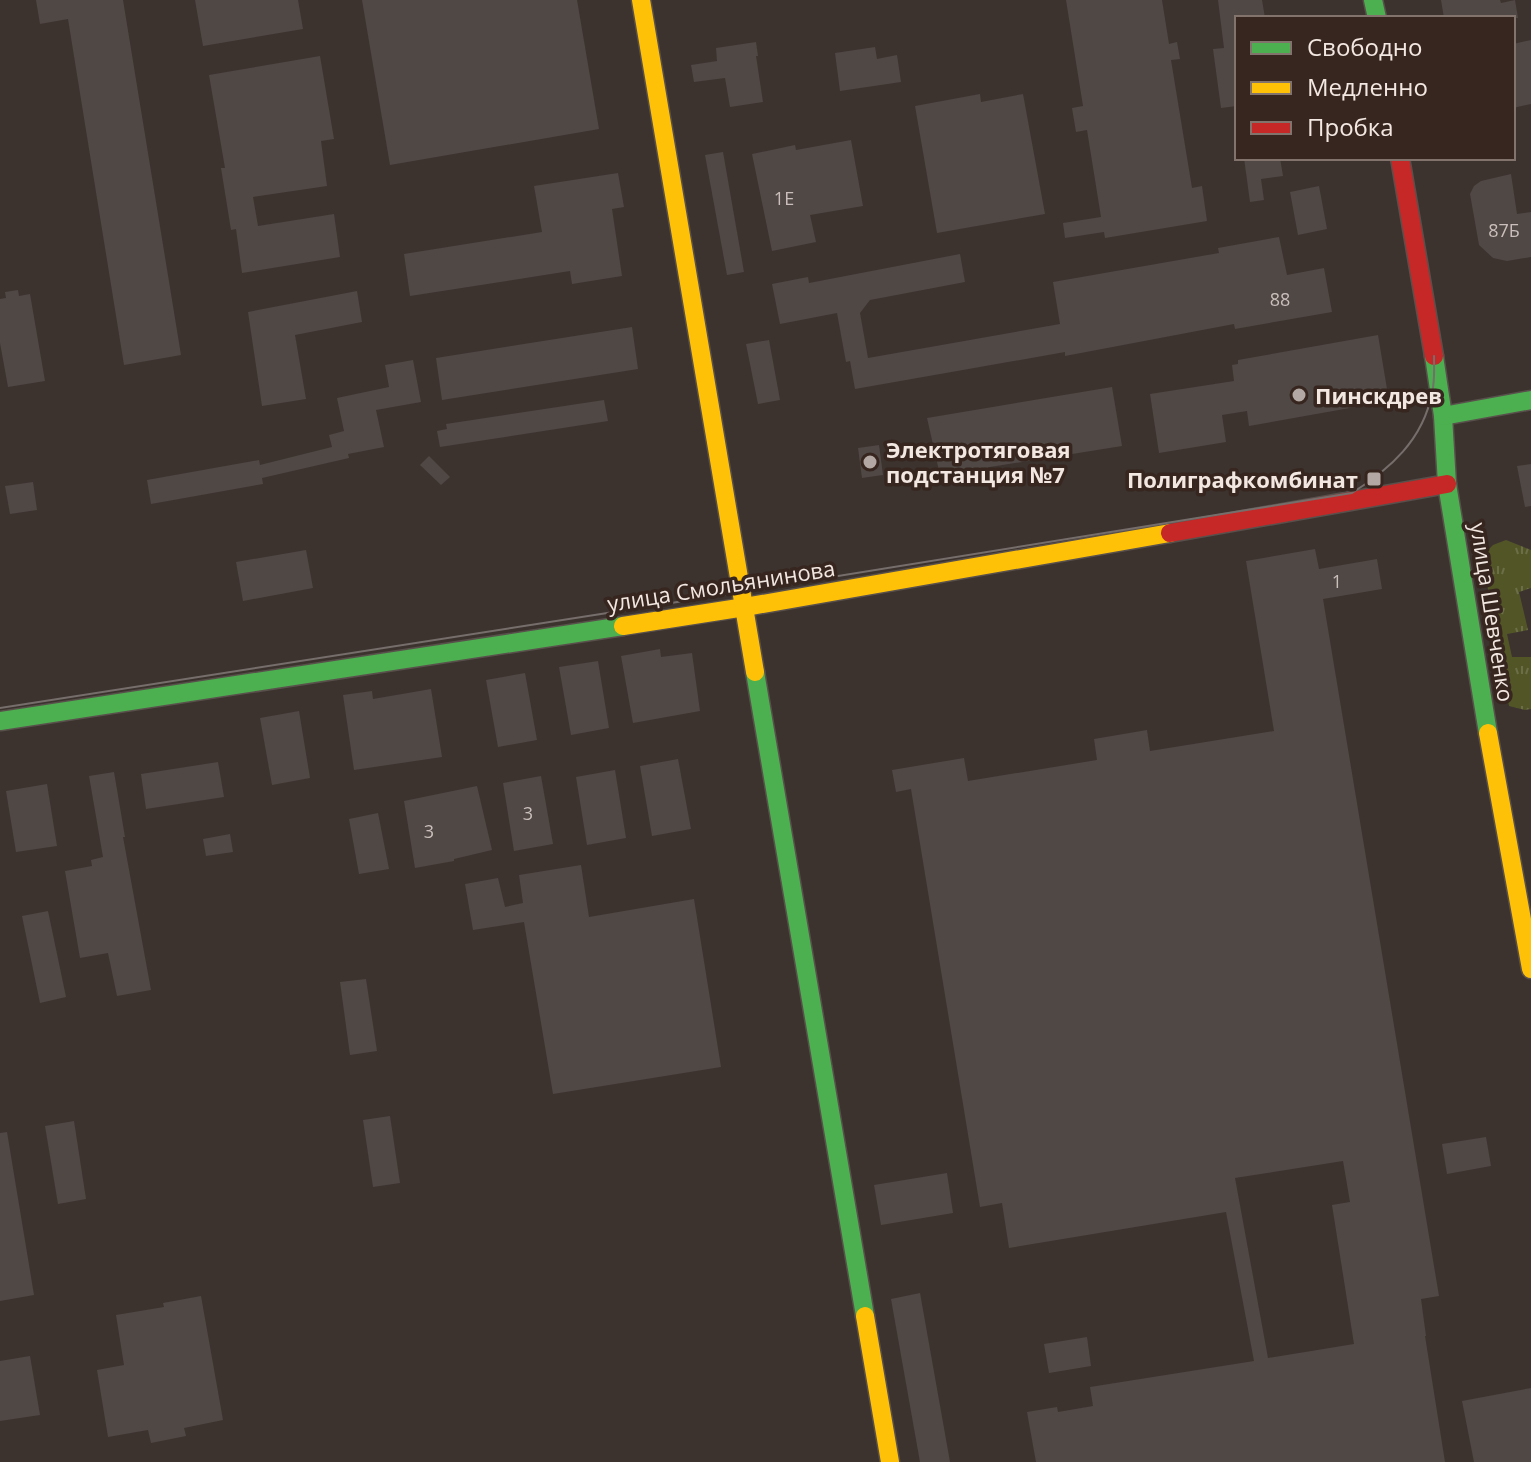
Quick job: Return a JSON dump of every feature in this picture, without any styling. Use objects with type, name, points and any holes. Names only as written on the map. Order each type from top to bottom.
[{"type":"street","points":[[641,0],[890,1462]]},
{"type":"street","name":"улица Шевченко","points":[[1400,160],[1443,416],[1447,484],[1531,969]]},
{"type":"street","points":[[1443,416],[1531,400]]},
{"type":"street","name":"улица Смольянинова","points":[[0,721],[745,607],[1447,484]]},
{"type":"green space","points":[[1506,540],[1531,550],[1531,588],[1519,592],[1528,630],[1507,634],[1512,657],[1531,657],[1531,709],[1525,710],[1509,706],[1482,556],[1493,545]]},
{"type":"building","points":[[36,0],[123,0],[181,355],[124,365],[68,19],[40,24]]},
{"type":"building","points":[[195,0],[298,0],[303,29],[203,46]]},
{"type":"building","points":[[362,0],[577,0],[599,129],[390,165]]},
{"type":"building","points":[[1066,0],[1162,0],[1169,44],[1177,42],[1180,59],[1171,60],[1192,188],[1202,186],[1207,221],[1105,238],[1104,232],[1065,238],[1063,223],[1101,217],[1087,130],[1076,132],[1072,108],[1083,106]]},
{"type":"building","points":[[1218,0],[1262,0],[1265,16],[1235,16],[1235,106],[1221,108],[1213,49],[1224,48]]},
{"type":"building","points":[[1441,0],[1500,0],[1501,3],[1515,0],[1518,18],[1515,16],[1444,16]]},
{"type":"building","points":[[1531,40],[1531,104],[1515,108],[1515,44]]},
{"type":"building","points":[[756,42],[763,102],[730,107],[725,78],[694,82],[691,65],[717,61],[716,48]]},
{"type":"building","points":[[875,47],[877,59],[897,55],[901,82],[840,91],[835,53]]},
{"type":"building","points":[[320,56],[334,139],[321,141],[327,186],[253,197],[258,226],[334,214],[340,257],[242,273],[236,229],[231,230],[221,168],[225,168],[209,75]]},
{"type":"building","points":[[980,94],[981,102],[1023,94],[1045,214],[937,233],[915,106]]},
{"type":"building","points":[[851,140],[863,206],[810,215],[816,242],[772,251],[752,154],[795,145],[796,150]]},
{"type":"building","points":[[723,152],[744,272],[727,275],[705,155]]},
{"type":"building","points":[[1244,160],[1280,160],[1283,176],[1261,179],[1264,200],[1250,202]]},
{"type":"building","points":[[618,173],[624,207],[612,209],[622,276],[572,284],[570,271],[410,296],[404,254],[542,232],[534,186]]},
{"type":"building","points":[[1511,174],[1517,214],[1531,212],[1531,257],[1507,261],[1493,258],[1479,245],[1470,194],[1481,181]]},
{"type":"building","points":[[1319,186],[1327,229],[1298,235],[1290,192]]},
{"type":"building","points":[[1279,237],[1287,275],[1324,268],[1332,312],[1235,329],[1234,324],[1065,356],[1065,352],[855,389],[850,361],[846,362],[837,313],[780,324],[772,284],[808,277],[809,283],[960,254],[965,282],[870,300],[860,313],[868,358],[1060,324],[1053,282],[1219,253],[1218,248]]},
{"type":"building","points":[[18,290],[19,296],[30,294],[45,381],[8,387],[0,343],[0,299],[6,298],[5,292]]},
{"type":"building","points":[[357,291],[362,322],[295,335],[306,399],[262,406],[248,312]]},
{"type":"building","points":[[632,327],[638,369],[442,400],[436,358]]},
{"type":"building","points":[[1378,335],[1389,401],[1249,426],[1247,411],[1222,415],[1226,442],[1159,453],[1150,394],[1234,381],[1232,365],[1238,364],[1238,360]]},
{"type":"building","points":[[769,340],[780,400],[758,404],[746,344]]},
{"type":"building","points":[[413,360],[421,402],[376,410],[384,447],[262,478],[263,484],[151,504],[147,480],[259,460],[260,465],[332,447],[329,435],[344,431],[337,398],[389,387],[385,365]]},
{"type":"building","points":[[1112,387],[1122,446],[940,475],[927,418]]},
{"type":"building","points":[[604,400],[608,421],[440,447],[437,431],[447,429],[446,424]]},
{"type":"building","name":"Электротяговая подстанция №7","points":[[879,445],[883,475],[862,478],[858,448]]},
{"type":"building","points":[[429,456],[450,477],[441,485],[420,465]]},
{"type":"building","points":[[1531,464],[1531,506],[1525,507],[1517,466]]},
{"type":"building","points":[[33,482],[37,510],[10,514],[5,486]]},
{"type":"building","points":[[1315,549],[1319,569],[1377,559],[1382,589],[1323,599],[1439,1296],[1421,1299],[1445,1462],[1036,1462],[1027,1412],[1057,1407],[1058,1412],[1093,1406],[1090,1387],[1254,1361],[1226,1212],[1009,1248],[1002,1203],[980,1207],[911,789],[896,792],[892,770],[964,758],[968,781],[1097,760],[1094,739],[1147,730],[1150,751],[1274,731],[1246,561]],"holes":[[[1343,1161],[1350,1202],[1332,1205],[1354,1344],[1268,1358],[1235,1178]]]},
{"type":"building","points":[[306,550],[313,588],[243,601],[236,562]]},
{"type":"building","points":[[660,649],[661,657],[692,653],[700,711],[633,723],[621,656]]},
{"type":"building","points":[[598,661],[609,728],[571,735],[559,667]]},
{"type":"building","points":[[525,673],[537,740],[498,747],[486,680]]},
{"type":"building","points":[[431,689],[442,757],[354,770],[343,695],[372,691],[373,699]]},
{"type":"building","points":[[299,711],[310,778],[272,785],[260,718]]},
{"type":"building","points":[[678,759],[691,829],[652,836],[640,766]]},
{"type":"building","points":[[218,762],[224,797],[146,809],[141,774]]},
{"type":"building","points":[[615,770],[626,838],[587,845],[576,777]]},
{"type":"building","points":[[114,772],[151,990],[117,996],[108,953],[80,958],[65,871],[92,866],[91,860],[103,857],[89,776]]},
{"type":"building","points":[[541,776],[553,844],[514,851],[503,783]]},
{"type":"building","points":[[47,784],[57,846],[16,852],[6,791]]},
{"type":"building","points":[[477,786],[492,850],[415,868],[404,801]]},
{"type":"building","points":[[378,813],[389,869],[359,874],[349,819]]},
{"type":"building","points":[[230,834],[233,852],[206,856],[203,839]]},
{"type":"building","points":[[581,865],[589,917],[694,899],[721,1067],[553,1094],[524,922],[473,930],[465,884],[498,878],[505,907],[523,903],[519,875]]},
{"type":"building","points":[[48,911],[66,997],[40,1003],[22,916]]},
{"type":"building","points":[[366,979],[377,1051],[350,1055],[340,982]]},
{"type":"building","points":[[390,1116],[400,1183],[373,1187],[363,1120]]},
{"type":"building","points":[[74,1121],[86,1199],[58,1204],[45,1126]]},
{"type":"building","points":[[7,1132],[34,1295],[0,1301],[0,1133]]},
{"type":"building","points":[[1486,1137],[1491,1166],[1447,1174],[1442,1144]]},
{"type":"building","points":[[947,1173],[953,1213],[881,1225],[874,1185]]},
{"type":"building","points":[[920,1293],[950,1462],[920,1462],[891,1299]]},
{"type":"building","points":[[201,1296],[223,1420],[184,1428],[186,1436],[151,1443],[148,1430],[108,1437],[97,1370],[124,1365],[116,1315],[164,1307],[163,1303]]},
{"type":"building","points":[[1087,1337],[1091,1366],[1049,1373],[1044,1344]]},
{"type":"building","points":[[30,1356],[40,1415],[0,1421],[0,1361]]},
{"type":"building","points":[[1531,1388],[1531,1462],[1474,1462],[1462,1401]]},
{"type":"tram line","points":[[0,708],[1352,493],[1392,463],[1413,439],[1428,410],[1434,379],[1434,356]]},
{"type":"traffic: fast","points":[[1373,0],[1377,16]]},
{"type":"traffic: fast","points":[[1434,356],[1443,416],[1447,484],[1488,733]]},
{"type":"traffic: fast","points":[[1443,416],[1531,400]]},
{"type":"traffic: fast","points":[[0,721],[623,626]]},
{"type":"traffic: fast","points":[[755,672],[865,1316]]},
{"type":"traffic: slow","points":[[641,0],[755,672]]},
{"type":"traffic: slow","points":[[623,626],[1170,533]]},
{"type":"traffic: slow","points":[[1488,733],[1531,969]]},
{"type":"traffic: slow","points":[[865,1316],[890,1462]]},
{"type":"traffic: jam","points":[[1400,160],[1434,356]]},
{"type":"traffic: jam","points":[[1170,533],[1447,484]]},
{"type":"place","name":"Пинскдрев","points":[[1299,395]]},
{"type":"place","name":"Электротяговая подстанция №7","points":[[870,462]]},
{"type":"place","name":"Полиграфкомбинат","points":[[1374,479]]}]
